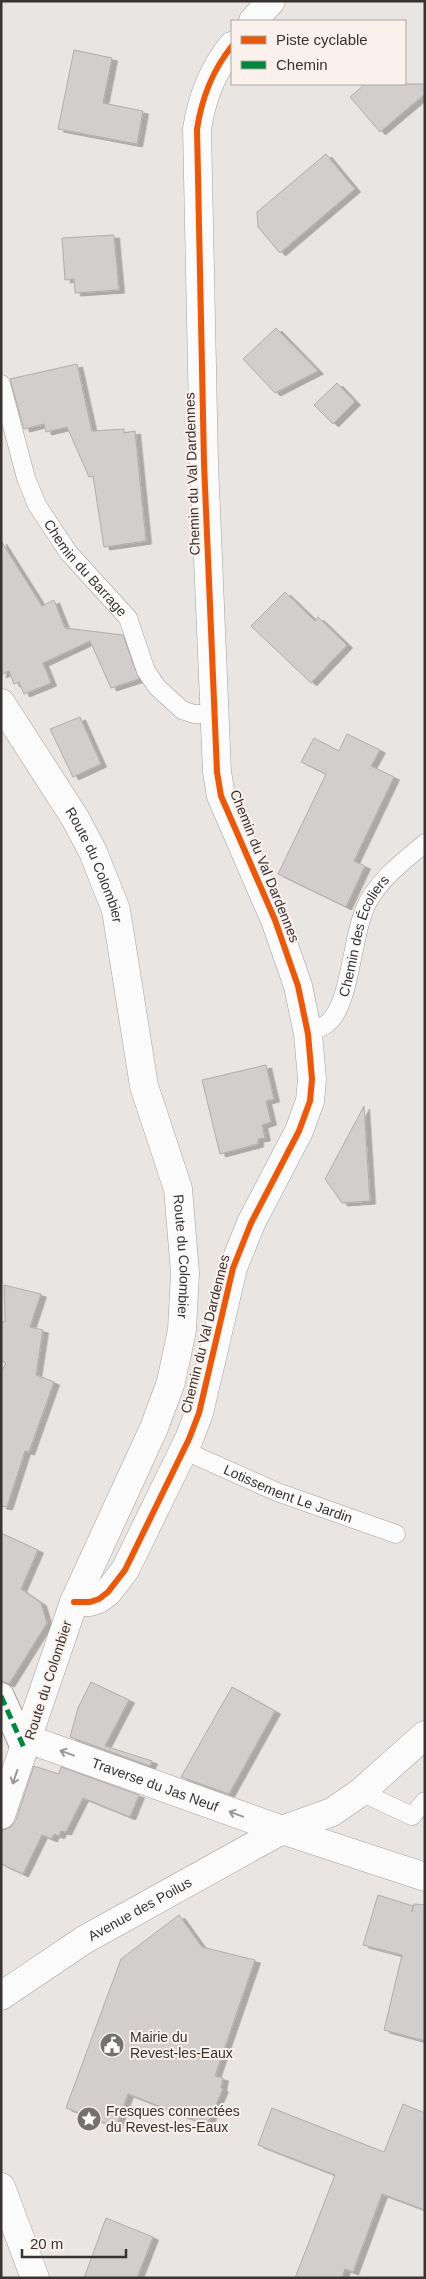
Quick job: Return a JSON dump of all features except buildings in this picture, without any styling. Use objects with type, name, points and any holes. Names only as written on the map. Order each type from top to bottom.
[{"type":"street","points":[[254,20],[271,1]]},
{"type":"street","name":"Chemin du Val Dardennes","points":[[74,1602],[90,1602],[99,1599],[116,1583],[125,1570],[183,1450],[200,1413],[233,1268],[251,1223],[300,1130],[310,1101],[312,1079],[307,1032],[298,986],[275,920],[221,796],[217,772],[213,714],[204,463],[197,129],[210,80],[216,66],[231,47]]},
{"type":"street","name":"Route du Colombier","points":[[1,703],[75,818],[93,852],[116,910],[144,1086],[173,1170],[182,1218],[185,1303],[176,1366],[154,1428],[74,1602],[27,1744],[1,1814]]},
{"type":"street","points":[[1,1696],[27,1744]]},
{"type":"street","name":"Avenue des Poilus","points":[[1,1996],[84,1940],[282,1830],[332,1812],[361,1792],[425,1735]]},
{"type":"street","name":"Traverse du Jas Neuf","points":[[27,1744],[425,1877]]},
{"type":"street","points":[[1,2187],[35,2278]]},
{"type":"lane","name":"Chemin du Barrage","points":[[1,384],[26,478],[41,512],[68,552],[128,618],[146,671],[157,687],[182,710],[194,714],[213,714]]},
{"type":"lane","name":"Chemin des Écoliers","points":[[307,1032],[318,1029],[328,1023],[342,1001],[355,941],[369,900],[398,867],[425,843]]},
{"type":"lane","name":"Lotissement Le Jardin","points":[[183,1450],[277,1492],[396,1534]]},
{"type":"lane","points":[[361,1792],[412,1816],[425,1801]]},
{"type":"marked path","points":[[1,1696],[25,1750]]},
{"type":"cycle path","points":[[74,1602],[90,1602],[99,1599],[108,1592],[125,1570],[189,1439],[199,1413],[233,1268],[251,1223],[299,1131],[310,1101],[312,1079],[308,1034],[298,986],[275,920],[221,796],[217,772],[204,463],[197,129],[202,106],[213,75],[231,47]]},
{"type":"place","name":"Mairie du Revest-les-Eaux","points":[[112,2045]]},
{"type":"place","name":"Fresques connectées du Revest-les-Eaux","points":[[89,2119]]}]
